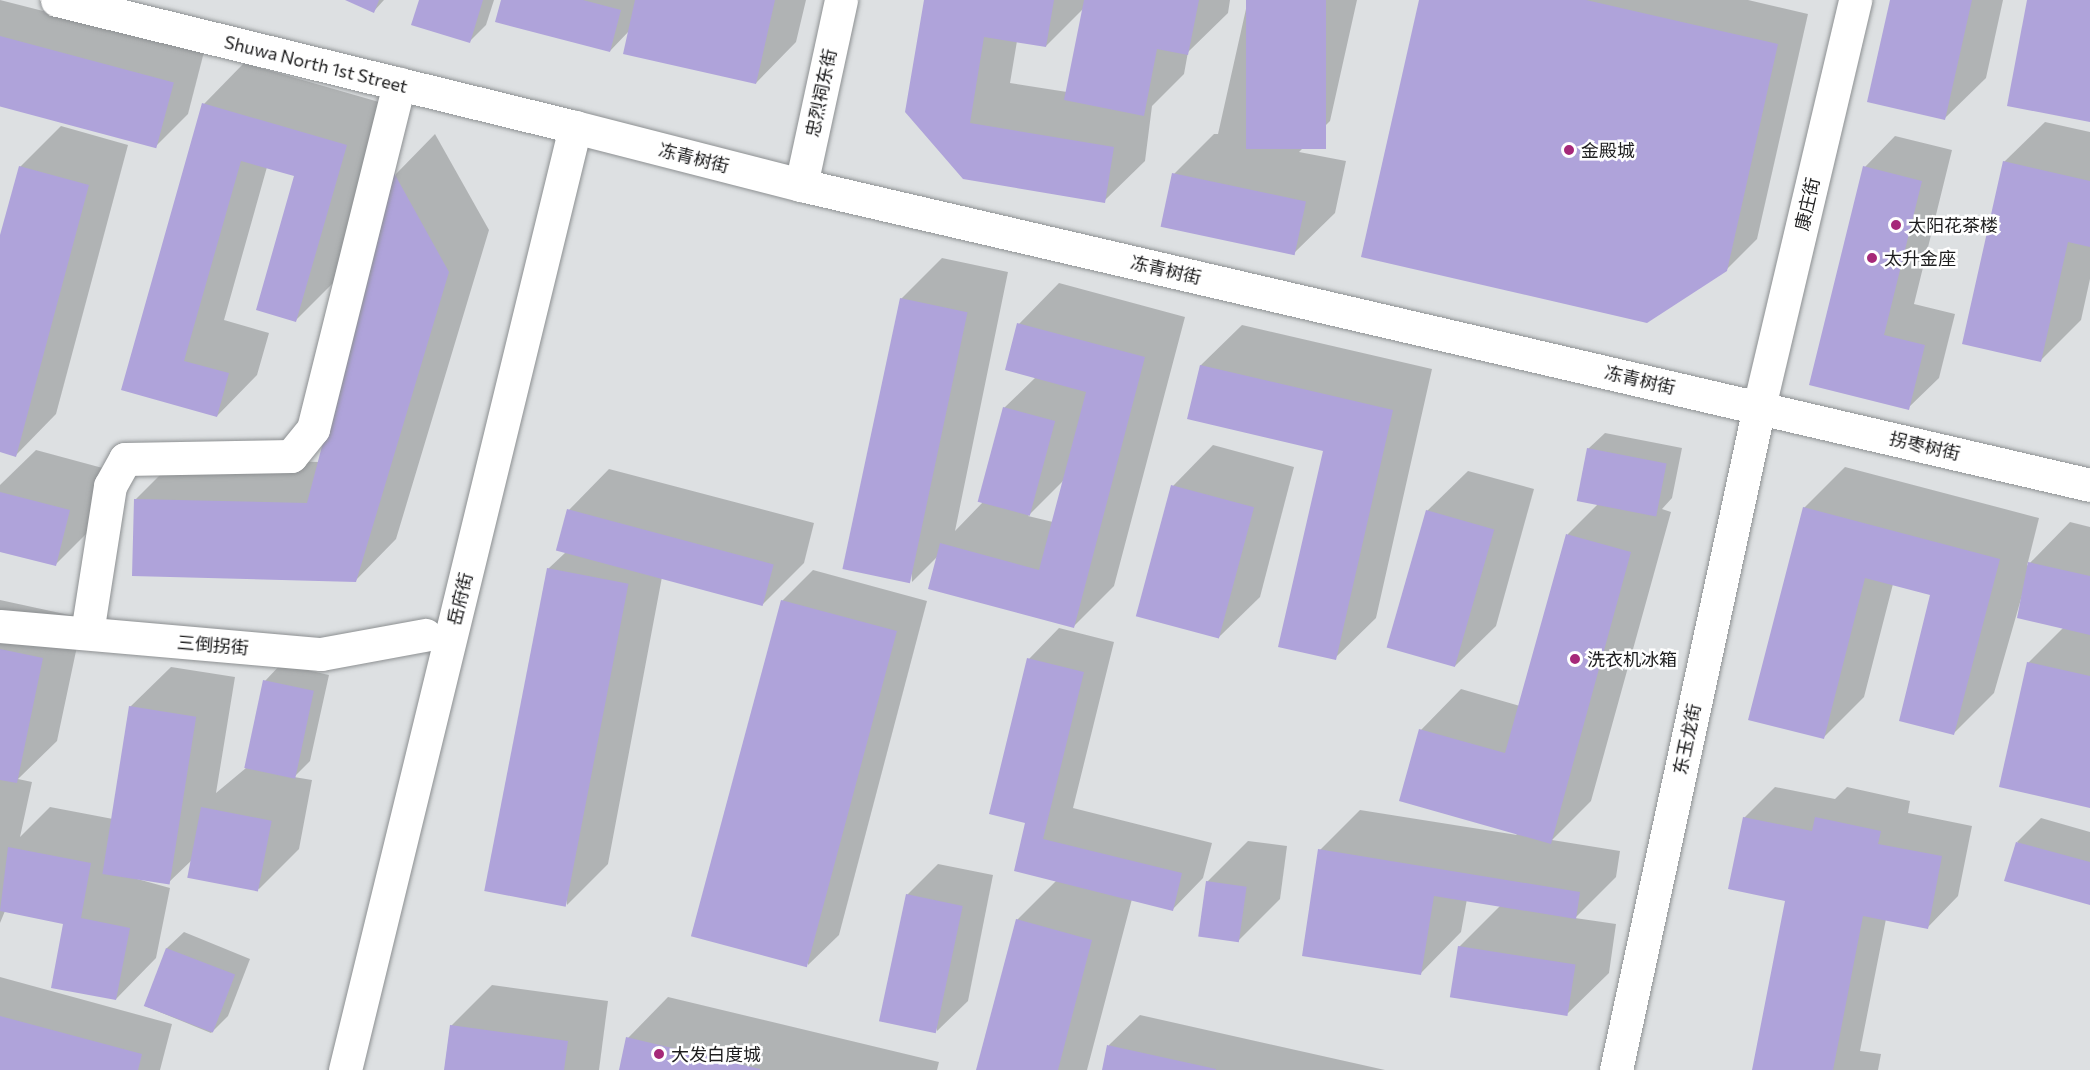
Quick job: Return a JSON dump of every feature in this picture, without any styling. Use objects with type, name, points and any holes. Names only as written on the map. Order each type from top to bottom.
[{"type":"street","name":"Shuwa North 1st Street","points":[[57,0],[575,128]]},
{"type":"street","name":"忠烈祠东街","points":[[801,185],[841,0]]},
{"type":"street","name":"康庄街","points":[[1759,407],[1855,0]]},
{"type":"street","points":[[87,633],[110,486],[125,459],[291,456],[313,429],[399,84]]},
{"type":"street","name":"冻青树街","points":[[575,128],[801,185],[1759,407]]},
{"type":"street","name":"岳府街","points":[[345,1070],[575,128]]},
{"type":"street","name":"拐枣树街","points":[[1759,407],[2090,485]]},
{"type":"street","name":"东玉龙街","points":[[1616,1070],[1759,407]]},
{"type":"street","name":"三倒拐街","points":[[0,626],[321,654],[425,635]]},
{"type":"building","points":[[345,0],[379,0],[374,13]]},
{"type":"building","points":[[419,0],[483,0],[470,43],[411,25]]},
{"type":"building","points":[[501,0],[583,0],[621,10],[610,52],[495,22]]},
{"type":"building","points":[[635,0],[775,0],[756,84],[623,54]]},
{"type":"building","points":[[924,0],[1054,0],[1046,47],[984,37],[970,123],[1114,147],[1105,203],[963,179],[905,112]]},
{"type":"building","points":[[1084,0],[1199,0],[1188,55],[1157,49],[1144,116],[1064,100]]},
{"type":"building","points":[[1246,0],[1326,0],[1326,149],[1246,149]]},
{"type":"building","name":"金殿城","points":[[1419,0],[1586,0],[1778,44],[1727,271],[1647,323],[1361,257]]},
{"type":"building","points":[[1890,0],[1972,0],[1945,120],[1867,102]]},
{"type":"building","points":[[2027,0],[2090,0],[2090,122],[2007,106]]},
{"type":"building","points":[[0,36],[174,83],[156,148],[0,106]]},
{"type":"building","points":[[202,103],[347,145],[296,322],[256,310],[294,176],[241,161],[184,361],[229,373],[217,417],[121,390]]},
{"type":"building","points":[[2003,161],[2090,181],[2090,247],[2068,242],[2041,362],[1962,344]]},
{"type":"building","points":[[19,166],[89,185],[16,457],[0,452],[0,235]]},
{"type":"building","name":"太升金座","points":[[1863,166],[1922,181],[1884,335],[1925,345],[1909,410],[1809,385]]},
{"type":"building","points":[[394,173],[449,272],[356,582],[132,576],[134,499],[307,503]]},
{"type":"building","points":[[1172,173],[1306,201],[1295,255],[1161,227]]},
{"type":"building","points":[[900,298],[967,312],[910,583],[842,569]]},
{"type":"building","points":[[1017,323],[1145,357],[1074,628],[928,589],[940,543],[1039,570],[1086,392],[1005,370]]},
{"type":"building","points":[[1200,365],[1393,410],[1336,660],[1278,647],[1323,451],[1187,419]]},
{"type":"building","points":[[1003,407],[1055,421],[1030,516],[978,502]]},
{"type":"building","points":[[1587,448],[1667,463],[1656,516],[1577,501]]},
{"type":"building","points":[[1171,485],[1254,507],[1219,639],[1136,616]]},
{"type":"building","points":[[0,492],[70,510],[56,566],[0,552]]},
{"type":"building","points":[[1803,507],[2000,559],[1954,735],[1899,721],[1930,595],[1865,578],[1824,739],[1748,720]]},
{"type":"building","points":[[567,509],[774,564],[763,606],[556,551]]},
{"type":"building","points":[[1426,510],[1494,530],[1455,667],[1387,647]]},
{"type":"building","points":[[1566,534],[1631,552],[1551,844],[1399,801],[1419,729],[1505,753]]},
{"type":"building","points":[[2028,562],[2090,576],[2090,635],[2017,618]]},
{"type":"building","points":[[547,568],[628,584],[566,907],[484,891]]},
{"type":"building","points":[[781,600],[897,631],[807,967],[691,936]]},
{"type":"building","points":[[0,649],[43,658],[17,783],[0,780]]},
{"type":"building","points":[[1027,658],[1084,672],[1043,839],[1182,873],[1173,911],[1014,871],[1025,823],[989,814]]},
{"type":"building","points":[[2027,662],[2090,676],[2090,808],[1999,787]]},
{"type":"building","points":[[263,680],[314,691],[295,779],[244,768]]},
{"type":"building","points":[[129,706],[196,717],[170,885],[102,874]]},
{"type":"building","points":[[201,807],[272,821],[258,891],[187,878]]},
{"type":"building","points":[[1743,817],[1812,831],[1815,817],[1881,831],[1878,844],[1942,856],[1928,929],[1863,916],[1833,1070],[1752,1070],[1785,901],[1728,889]]},
{"type":"building","points":[[2016,842],[2090,862],[2090,905],[2004,881]]},
{"type":"building","points":[[8,847],[91,863],[81,918],[130,928],[116,1000],[51,988],[63,924],[0,911]]},
{"type":"building","points":[[1318,849],[1580,892],[1576,919],[1434,896],[1421,975],[1302,956]]},
{"type":"building","points":[[1206,881],[1247,887],[1239,942],[1198,936]]},
{"type":"building","points":[[906,894],[963,906],[936,1033],[879,1021]]},
{"type":"building","points":[[1016,919],[1092,940],[1058,1070],[976,1070]]},
{"type":"building","points":[[1458,946],[1576,965],[1567,1016],[1450,997]]},
{"type":"building","points":[[166,948],[235,975],[213,1032],[144,1006]]},
{"type":"building","points":[[0,1016],[142,1054],[138,1070],[0,1070]]},
{"type":"building","points":[[450,1025],[568,1041],[564,1070],[444,1070]]},
{"type":"building","name":"大发白度城","points":[[626,1037],[760,1069],[760,1070],[619,1070]]},
{"type":"building","points":[[1107,1045],[1216,1069],[1216,1070],[1102,1070]]},
{"type":"place","name":"金殿城","points":[[1569,150]]},
{"type":"place","name":"太阳花茶楼","points":[[1896,225]]},
{"type":"place","name":"太升金座","points":[[1872,258]]},
{"type":"place","name":"洗衣机冰箱","points":[[1575,659]]},
{"type":"place","name":"大发白度城","points":[[659,1054]]}]
